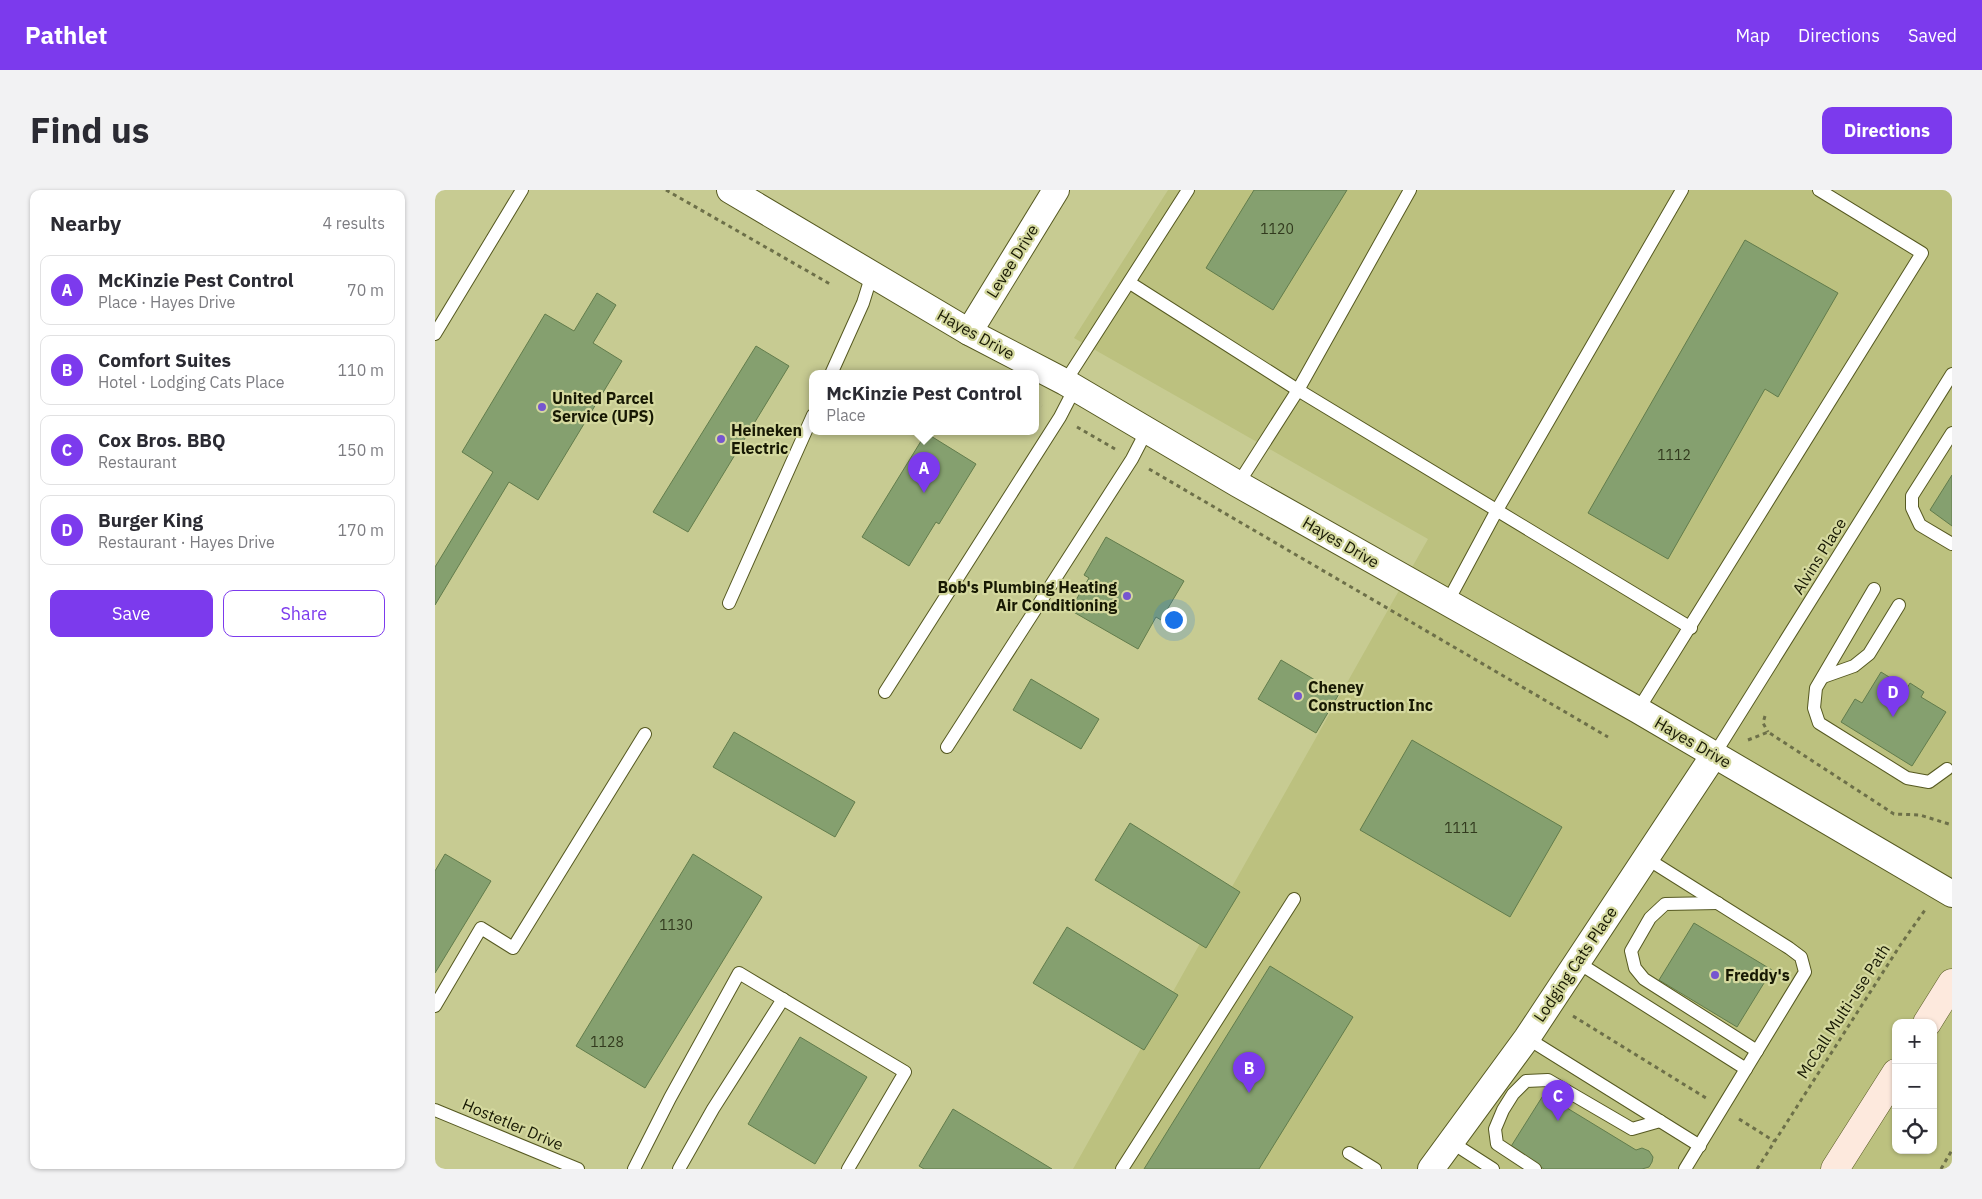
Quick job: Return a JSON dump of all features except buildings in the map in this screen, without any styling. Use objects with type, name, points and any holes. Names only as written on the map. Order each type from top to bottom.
[{"type":"main road","points":[[1930,1019],[1952,983]]},
{"type":"main road","points":[[1835,1169],[1892,1079]]},
{"type":"street","name":"Hayes Drive","points":[[730,190],[969,332],[1070,385],[1237,484],[1638,710],[1946,890]]},
{"type":"street","name":"Levee Drive","points":[[969,332],[1056,190]]},
{"type":"street","name":"Lodging Cats Place","points":[[1431,1169],[1527,1038],[1714,755]]},
{"type":"lane","points":[[435,334],[522,190]]},
{"type":"lane","points":[[885,692],[1060,417],[1070,385],[1130,283],[1189,190]]},
{"type":"lane","points":[[1237,484],[1298,390],[1410,190]]},
{"type":"lane","points":[[1447,603],[1497,510],[1683,190]]},
{"type":"lane","points":[[1638,710],[1691,628],[1922,254],[1819,190]]},
{"type":"lane","points":[[833,370],[863,303],[872,274]]},
{"type":"lane","points":[[1130,283],[1298,390],[1691,628]]},
{"type":"lane","name":"Alvins Place","points":[[1714,755],[1952,374]]},
{"type":"lane","points":[[729,603],[809,424]]},
{"type":"lane","points":[[947,746],[1132,459],[1147,430]]},
{"type":"lane","points":[[1952,432],[1913,496],[1913,508],[1920,525],[1952,544]]},
{"type":"lane","points":[[1874,589],[1816,688],[1814,708],[1819,723],[1907,778],[1929,782],[1947,768]]},
{"type":"lane","points":[[1823,677],[1854,666],[1869,654],[1899,605]]},
{"type":"lane","points":[[435,1006],[481,928],[513,948],[645,734]]},
{"type":"lane","points":[[1646,858],[1801,957],[1805,972],[1685,1169]]},
{"type":"lane","points":[[1122,1169],[1293,899]]},
{"type":"lane","points":[[1718,903],[1665,904],[1651,918],[1631,951],[1635,968],[1644,980],[1757,1051]]},
{"type":"lane","points":[[1577,962],[1746,1070]]},
{"type":"lane","points":[[635,1169],[661,1114],[739,973],[905,1072],[848,1169]]},
{"type":"lane","points":[[679,1169],[713,1109],[783,999]]},
{"type":"lane","points":[[1527,1038],[1700,1146]]},
{"type":"lane","points":[[1535,1169],[1497,1144],[1495,1129],[1513,1094],[1526,1082],[1548,1080],[1632,1128],[1660,1121]]},
{"type":"lane","name":"Hostetler Drive","points":[[435,1110],[578,1169]]},
{"type":"lane","points":[[1451,1142],[1493,1169]]},
{"type":"lane","points":[[1349,1153],[1375,1169]]},
{"type":"path","points":[[666,190],[863,303]]},
{"type":"path","points":[[1039,404],[1608,737]]},
{"type":"path","points":[[1714,755],[1768,732],[1894,814],[1920,814],[1952,826]]},
{"type":"path","name":"McCall Multi-use Path","points":[[1757,1169],[1774,1141],[1946,890]]},
{"type":"path","points":[[1551,1002],[1774,1141]]},
{"type":"path","points":[[1941,1169],[1952,1150]]},
{"type":"shaded area","points":[[1168,190],[1952,190],[1952,1169],[1073,1169],[1428,539],[1074,338]]},
{"type":"place","name":"United Parcel Service (UPS)","points":[[542,407]]},
{"type":"place","name":"Heineken Electric","points":[[721,439]]},
{"type":"place","name":"McKinzie Pest Control","points":[[924,493]]},
{"type":"place","name":"Bob's Plumbing Heating Air Conditioning","points":[[1127,596]]},
{"type":"place","name":"Cheney Construction Inc","points":[[1298,696]]},
{"type":"place","name":"Burger King","points":[[1893,717]]},
{"type":"place","name":"Freddy's","points":[[1715,975]]},
{"type":"place","name":"Comfort Suites","points":[[1249,1093]]},
{"type":"place","name":"Cox Bros. BBQ","points":[[1558,1121]]}]
